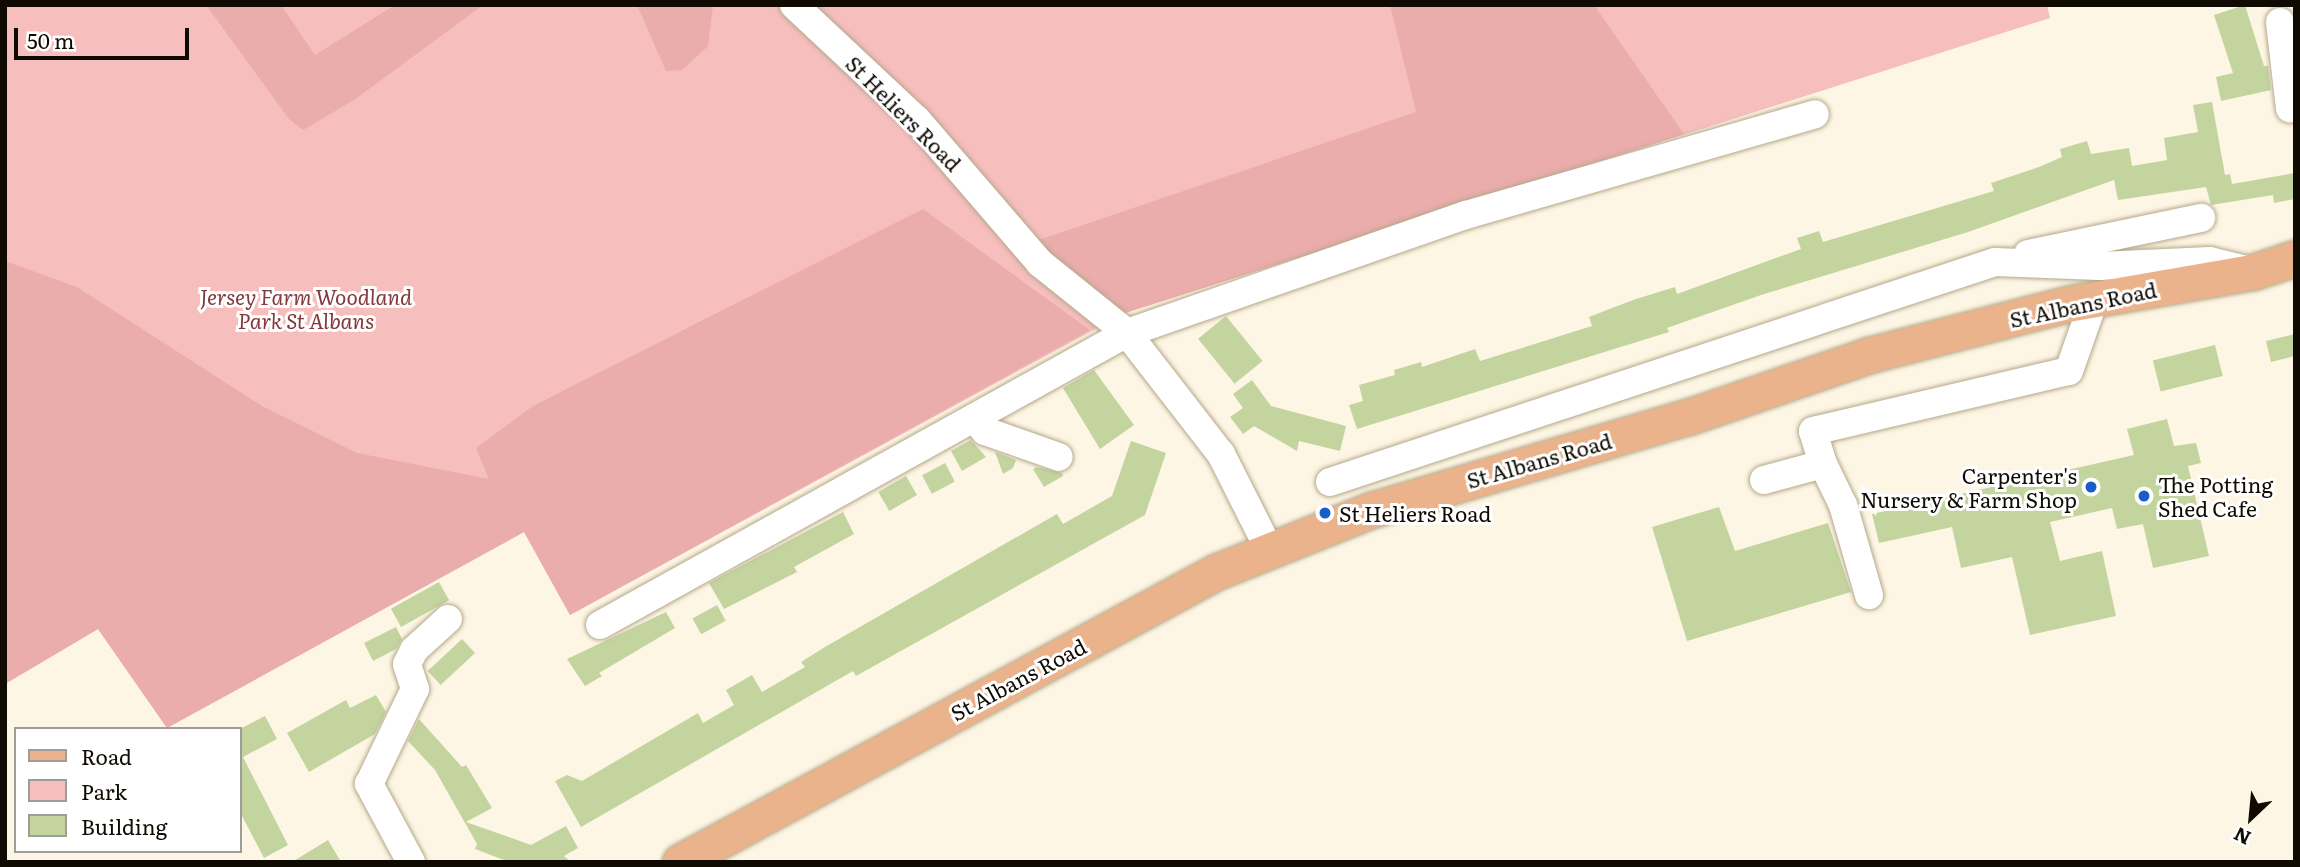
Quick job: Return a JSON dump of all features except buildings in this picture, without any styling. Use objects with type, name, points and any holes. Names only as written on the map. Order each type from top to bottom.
[{"type":"main road","name":"St Albans Road","points":[[680,862],[1216,572],[1371,510],[1716,408],[1869,355],[2094,300],[2253,271],[2295,258]]},
{"type":"street","name":"St Heliers Road","points":[[794,5],[917,120],[1040,263],[1127,332],[1222,454],[1269,549]]},
{"type":"street","points":[[2281,17],[2290,108]]},
{"type":"street","points":[[600,625],[1127,332],[1466,215],[1815,114]]},
{"type":"street","points":[[1330,482],[1995,262],[2201,218]]},
{"type":"street","points":[[1995,262],[2099,266],[2210,261],[2253,271]]},
{"type":"street","points":[[1870,595],[1843,505],[1822,464],[1812,431],[2069,371],[2094,300]]},
{"type":"street","points":[[974,418],[985,431],[1059,457]]},
{"type":"street","points":[[1764,480],[1822,464]]},
{"type":"street","points":[[411,862],[369,784],[415,689],[407,664],[414,650],[448,619]]},
{"type":"green space","name":"Jersey Farm Woodland Park St Albans","points":[[5,5],[2047,5],[2050,18],[1125,313],[570,615],[524,532],[169,727],[98,629],[5,684]]},
{"type":"shaded area","points":[[206,5],[281,5],[315,55],[395,5],[483,5],[354,100],[303,130],[289,119]]},
{"type":"shaded area","points":[[637,5],[713,5],[708,46],[682,70],[666,71]]},
{"type":"shaded area","points":[[1390,5],[1594,5],[1684,134],[1125,313],[1033,242],[1416,112]]},
{"type":"shaded area","points":[[923,209],[1090,330],[570,615],[524,532],[169,727],[98,629],[5,684],[5,261],[77,287],[262,406],[357,453],[489,479],[476,448],[533,406]]},
{"type":"place","name":"Carpenter's Nursery & Farm Shop","points":[[2091,487]]},
{"type":"place","name":"The Potting Shed Cafe","points":[[2144,496]]},
{"type":"place","name":"St Heliers Road","points":[[1325,513]]}]
